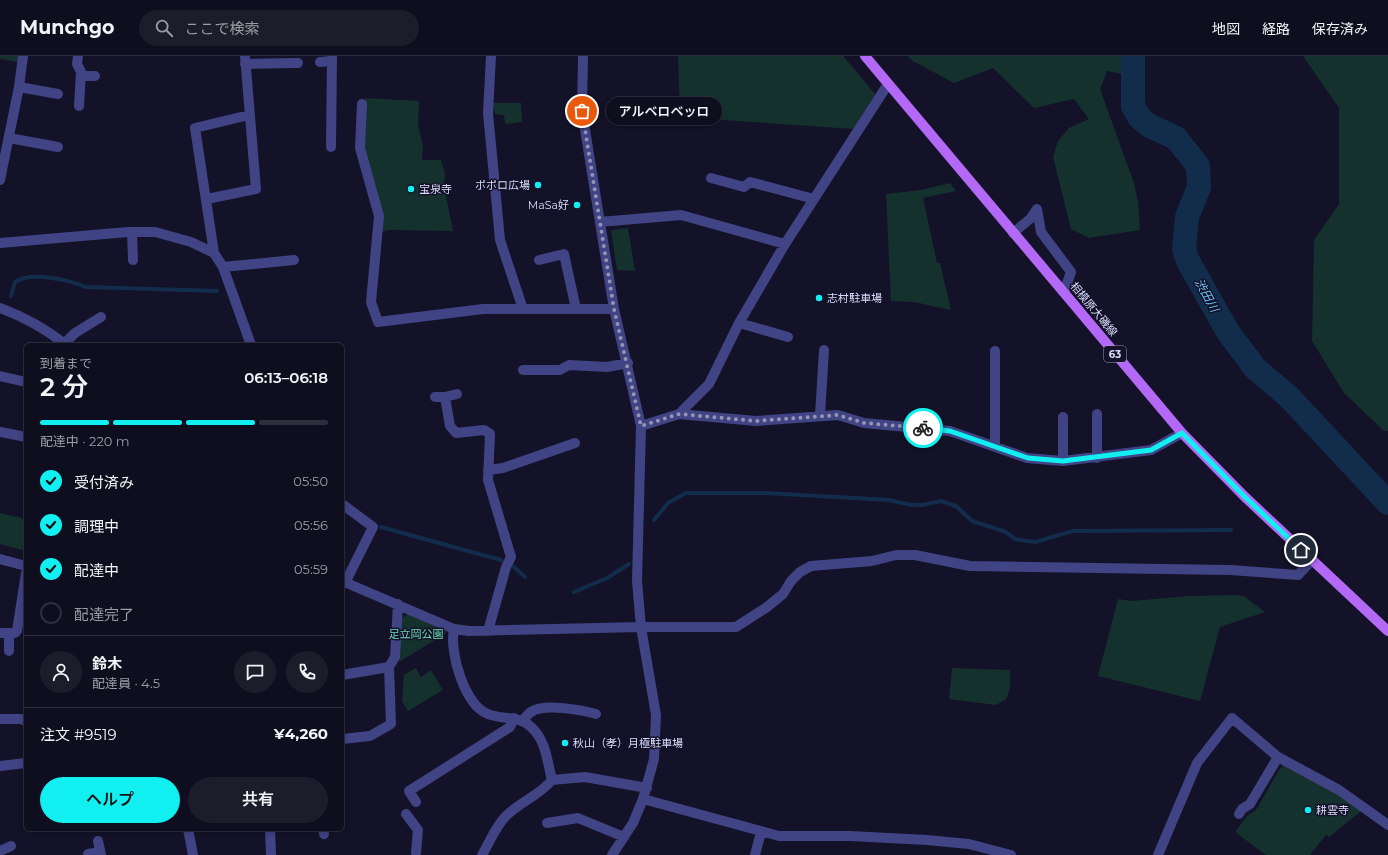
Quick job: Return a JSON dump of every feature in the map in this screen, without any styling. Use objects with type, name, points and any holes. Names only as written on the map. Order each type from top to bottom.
[{"type":"main road","name":"相模原大磯線","points":[[865,56],[1182,433],[1245,497],[1388,631]]},
{"type":"street","points":[[0,180],[19,88],[23,56]]},
{"type":"street","points":[[78,56],[77,64],[81,72],[80,106]]},
{"type":"street","points":[[491,56],[488,113],[500,240],[523,310]]},
{"type":"street","points":[[583,56],[582,111],[614,309],[628,363],[641,426],[637,581],[641,627],[656,715],[654,759],[647,788],[632,824],[612,855]]},
{"type":"street","points":[[320,62],[332,59],[331,147]]},
{"type":"street","points":[[207,199],[256,189],[245,60],[298,63]]},
{"type":"street","points":[[81,76],[95,76]]},
{"type":"street","points":[[679,414],[709,384],[739,323],[785,244],[888,84]]},
{"type":"street","points":[[19,88],[58,94]]},
{"type":"street","points":[[362,104],[360,148],[379,216],[371,302],[378,322],[483,309],[614,309]]},
{"type":"street","points":[[249,115],[191,129],[207,199],[214,252],[223,267],[250,343]]},
{"type":"street","points":[[9,138],[58,147]]},
{"type":"street","points":[[711,178],[744,187],[750,182],[814,199]]},
{"type":"street","points":[[1013,233],[1030,219],[1037,209],[1041,232],[1071,272],[1064,292]]},
{"type":"street","points":[[600,222],[681,215],[785,244]]},
{"type":"street","points":[[0,243],[132,232],[161,233],[191,242],[214,252]]},
{"type":"street","points":[[132,232],[133,260]]},
{"type":"street","points":[[539,260],[564,254],[576,309]]},
{"type":"street","points":[[223,267],[294,260]]},
{"type":"street","points":[[0,308],[30,321],[63,343]]},
{"type":"street","points":[[66,343],[75,332],[101,317]]},
{"type":"street","points":[[739,323],[788,337]]},
{"type":"street","points":[[820,415],[824,350]]},
{"type":"street","points":[[995,351],[995,447]]},
{"type":"street","points":[[523,370],[560,370],[569,364],[607,367],[628,363]]},
{"type":"street","points":[[0,376],[24,382]]},
{"type":"street","points":[[457,394],[440,396],[450,426],[456,433],[484,430],[490,434],[488,480],[511,557],[506,568],[488,632]]},
{"type":"street","points":[[641,426],[679,414],[756,421],[820,415],[838,415],[864,423],[950,431],[1028,458],[1063,461],[1097,458],[1151,450],[1182,433]]},
{"type":"street","points":[[1097,414],[1097,458]]},
{"type":"street","points":[[1063,417],[1063,461]]},
{"type":"street","points":[[0,432],[24,437]]},
{"type":"street","points":[[488,470],[503,468],[552,446],[575,443]]},
{"type":"street","points":[[344,505],[373,527],[344,582],[454,629],[488,632],[641,627],[736,627],[773,603],[783,594],[791,581],[800,572],[811,566],[872,561],[896,555],[915,555],[970,566],[1230,570],[1298,575],[1312,560]]},
{"type":"street","points":[[0,559],[24,565]]},
{"type":"street","points":[[9,650],[5,633],[17,631],[24,586]]},
{"type":"street","points":[[344,739],[370,736],[391,724],[389,667],[395,657],[398,604]]},
{"type":"street","points":[[454,629],[451,640],[468,697],[483,712],[494,716],[518,719],[530,725],[538,734],[543,745],[552,780]]},
{"type":"street","points":[[344,675],[389,667]]},
{"type":"street","points":[[416,802],[409,791],[510,727],[518,719],[533,711],[554,708],[573,709],[596,714]]},
{"type":"street","points":[[0,718],[24,720]]},
{"type":"street","points":[[1158,855],[1197,762],[1232,718],[1278,757],[1339,790],[1388,825]]},
{"type":"street","points":[[1239,814],[1242,809],[1250,804],[1278,757]]},
{"type":"street","points":[[0,766],[24,763]]},
{"type":"street","points":[[482,855],[496,827],[506,816],[520,804],[546,787],[552,780],[585,777],[647,788]]},
{"type":"street","points":[[643,799],[779,836],[850,836],[927,840],[969,844],[1011,855]]},
{"type":"street","points":[[406,814],[418,830],[416,854]]},
{"type":"street","points":[[547,823],[556,817],[578,818],[624,837]]},
{"type":"street","points":[[188,831],[193,855]]},
{"type":"street","points":[[270,831],[271,855]]},
{"type":"street","points":[[755,855],[761,832]]},
{"type":"street","points":[[88,854],[100,853],[98,841]]},
{"type":"street","points":[[0,851],[11,846]]},
{"type":"green space","points":[[0,56],[19,56],[18,62],[0,59]]},
{"type":"green space","points":[[678,56],[843,56],[875,94],[854,129],[680,117]]},
{"type":"green space","points":[[908,56],[1138,56],[1123,74],[1107,71],[1100,89],[1134,183],[1138,201],[1140,230],[1089,238],[1071,229],[1053,157],[1058,141],[1069,128],[1089,119],[1074,99],[1034,108],[993,68],[954,83],[911,60]]},
{"type":"green space","points":[[1303,56],[1388,56],[1388,431],[1384,431],[1344,393],[1312,341],[1314,240],[1339,204],[1339,108]]},
{"type":"green space","points":[[365,98],[419,101],[418,126],[423,145],[422,160],[441,160],[445,173],[444,186],[453,231],[388,230],[380,233],[363,142]]},
{"type":"green space","points":[[492,103],[521,103],[522,122],[505,124],[504,115],[495,114]]},
{"type":"green space","points":[[950,183],[956,191],[923,198],[937,263],[940,263],[951,310],[914,302],[891,301],[886,194],[921,190]]},
{"type":"green space","points":[[628,228],[635,271],[617,270],[611,230]]},
{"type":"green space","points":[[0,513],[24,519],[24,550],[0,544]]},
{"type":"green space","points":[[1190,596],[1244,596],[1265,612],[1220,627],[1200,701],[1098,676],[1118,599],[1131,601]]},
{"type":"green space","name":"足立岡公園","points":[[408,614],[446,631],[445,634],[399,662],[402,618]]},
{"type":"green space","points":[[416,668],[421,677],[431,670],[443,690],[408,711],[402,701],[404,675]]},
{"type":"green space","points":[[952,668],[1010,670],[1010,689],[1006,699],[996,705],[949,699]]},
{"type":"green space","name":"耕雲寺","points":[[1284,765],[1343,796],[1361,811],[1329,837],[1326,835],[1310,855],[1266,855],[1235,832],[1248,815],[1256,810],[1279,770]]},
{"type":"waterway","name":"渋田川","points":[[1133,56],[1133,106],[1139,117],[1148,125],[1176,138],[1198,166],[1199,187],[1187,217],[1184,249],[1188,261],[1228,332],[1255,368],[1289,397],[1388,503]]},
{"type":"waterway","points":[[11,296],[15,282],[30,277],[60,279],[86,287],[217,291]]},
{"type":"waterway","points":[[654,520],[668,503],[686,493],[766,493],[889,500],[911,505],[922,505],[941,501],[956,506],[972,521],[1006,532],[1015,539],[1035,542],[1073,531],[1231,530]]},
{"type":"waterway","points":[[381,527],[501,560]]},
{"type":"waterway","points":[[574,592],[607,578],[629,564]]},
{"type":"waterway","points":[[514,567],[525,577]]},
{"type":"way so far","points":[[582,111],[614,309],[641,426],[679,414],[756,421],[788,420],[820,415],[838,415],[864,423],[923,428]]},
{"type":"place","name":"アルベロベッロ","points":[[582,111]]},
{"type":"place","name":"ポポロ広場","points":[[538,185]]},
{"type":"place","name":"宝泉寺","points":[[411,189]]},
{"type":"place","name":"MaSa好","points":[[577,205]]},
{"type":"place","name":"志村駐車場","points":[[819,298]]},
{"type":"place","name":"秋山（孝）月極駐車場","points":[[565,743]]},
{"type":"place","name":"耕雲寺","points":[[1308,810]]},
{"type":"route","points":[[923,428],[950,431],[1028,458],[1063,461],[1133,454],[1151,450],[1182,433],[1245,497],[1301,550]]}]
